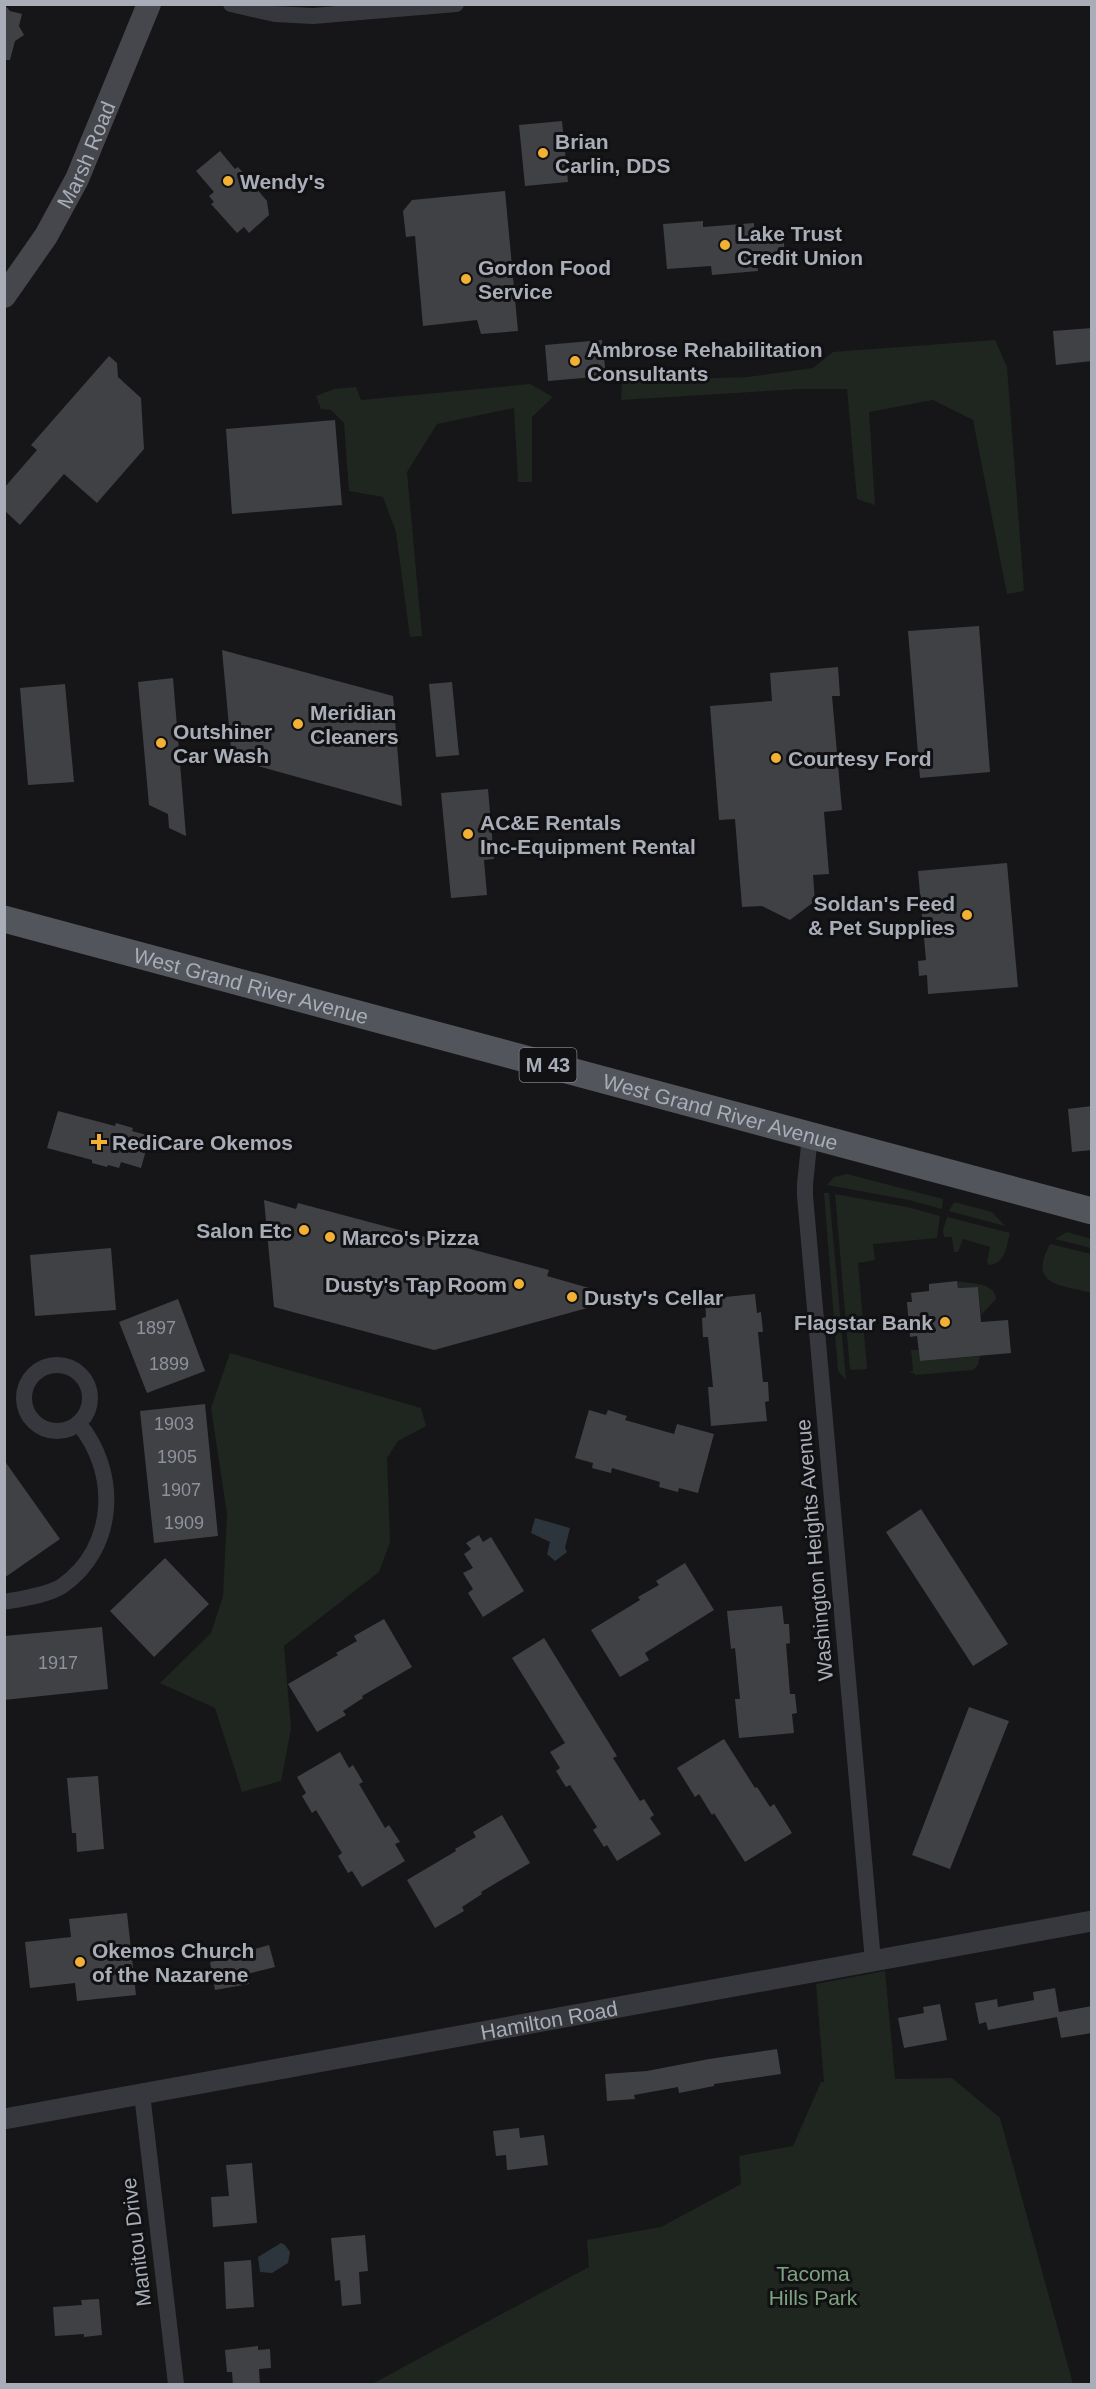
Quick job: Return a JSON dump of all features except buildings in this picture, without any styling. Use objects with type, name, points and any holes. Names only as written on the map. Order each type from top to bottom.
[{"type":"main road","name":"Marsh Road","points":[[4,296],[46,236],[76,180],[149,4]]},
{"type":"main road","name":"West Grand River Avenue","points":[[4,919],[1092,1211]]},
{"type":"street","points":[[231,4],[275,14],[313,16],[456,4]]},
{"type":"street","name":"Washington Heights Avenue","points":[[810,1136],[804,1184],[873,1961]]},
{"type":"street","points":[[4,1602],[61,1587],[80,1571],[96,1546],[104,1520],[107,1491],[105,1474],[94,1444],[78,1423]]},
{"type":"street","name":"Hamilton Road","points":[[4,2119],[1092,1921]]},
{"type":"street","name":"Manitou Drive","points":[[141,2094],[176,2385]]},
{"type":"green space","points":[[995,340],[1007,367],[1024,591],[1007,594],[973,420],[933,400],[869,412],[875,505],[857,499],[847,389],[800,389],[621,400],[622,381],[748,377],[813,368],[833,352]]},
{"type":"green space","points":[[530,384],[553,397],[532,417],[532,482],[518,482],[514,408],[437,424],[407,472],[422,636],[410,637],[396,532],[383,497],[349,491],[344,423],[331,410],[321,409],[316,396],[334,389],[356,387],[361,400]]},
{"type":"green space","points":[[847,1174],[943,1199],[942,1209],[909,1200],[827,1185],[834,1177]]},
{"type":"green space","points":[[824,1193],[829,1193],[846,1380],[838,1371]]},
{"type":"green space","points":[[835,1194],[907,1207],[940,1216],[937,1238],[873,1244],[875,1260],[858,1263],[867,1369],[850,1370]]},
{"type":"green space","points":[[954,1202],[992,1212],[1005,1226],[949,1211]]},
{"type":"green space","points":[[947,1217],[1010,1233],[1002,1258],[995,1264],[989,1265],[987,1262],[990,1247],[963,1239],[958,1252],[954,1252],[952,1237],[944,1237],[943,1230]]},
{"type":"green space","points":[[1067,1232],[1091,1239],[1091,1248],[1055,1239]]},
{"type":"green space","points":[[1050,1244],[1091,1254],[1091,1293],[1058,1285],[1045,1276],[1044,1258]]},
{"type":"green space","points":[[957,1281],[987,1287],[995,1293],[996,1299],[981,1315],[978,1287],[958,1288]]},
{"type":"green space","points":[[911,1350],[919,1350],[920,1361],[980,1356],[978,1365],[973,1370],[916,1375],[909,1371],[913,1371]]},
{"type":"green space","points":[[230,1353],[421,1408],[426,1426],[398,1441],[387,1458],[390,1542],[379,1572],[284,1646],[291,1729],[281,1781],[242,1792],[215,1708],[160,1683],[211,1633],[223,1596],[227,1514],[211,1408]]},
{"type":"green space","name":"Tacoma Hills Park","points":[[885,1971],[895,2079],[952,2078],[1000,2118],[1073,2384],[372,2384],[589,2267],[587,2240],[661,2227],[741,2184],[739,2156],[793,2146],[821,2082],[824,2082],[816,1984]]},
{"type":"shaded area","points":[[535,1518],[570,1528],[565,1548],[567,1552],[555,1561],[547,1554],[550,1542],[531,1533]]},
{"type":"shaded area","points":[[281,2243],[290,2252],[288,2263],[272,2273],[260,2272],[258,2257]]},
{"type":"place","name":"Brian Carlin, DDS","points":[[543,153]]},
{"type":"place","name":"Wendy's","points":[[228,181]]},
{"type":"place","name":"Lake Trust Credit Union","points":[[725,245]]},
{"type":"place","name":"Gordon Food Service","points":[[466,279]]},
{"type":"place","name":"Ambrose Rehabilitation Consultants","points":[[575,361]]},
{"type":"place","name":"Meridian Cleaners","points":[[298,724]]},
{"type":"place","name":"Outshiner Car Wash","points":[[161,743]]},
{"type":"place","name":"Courtesy Ford","points":[[776,758]]},
{"type":"place","name":"AC&E Rentals Inc-Equipment Rental","points":[[468,834]]},
{"type":"place","name":"Soldan's Feed & Pet Supplies","points":[[967,915]]},
{"type":"place","name":"RediCare Okemos","points":[[99,1142]]},
{"type":"place","name":"Salon Etc","points":[[304,1230]]},
{"type":"place","name":"Marco's Pizza","points":[[330,1237]]},
{"type":"place","name":"Dusty's Tap Room","points":[[519,1284]]},
{"type":"place","name":"Dusty's Cellar","points":[[572,1297]]},
{"type":"place","name":"Flagstar Bank","points":[[945,1322]]},
{"type":"place","name":"Okemos Church of the Nazarene","points":[[80,1962]]}]
